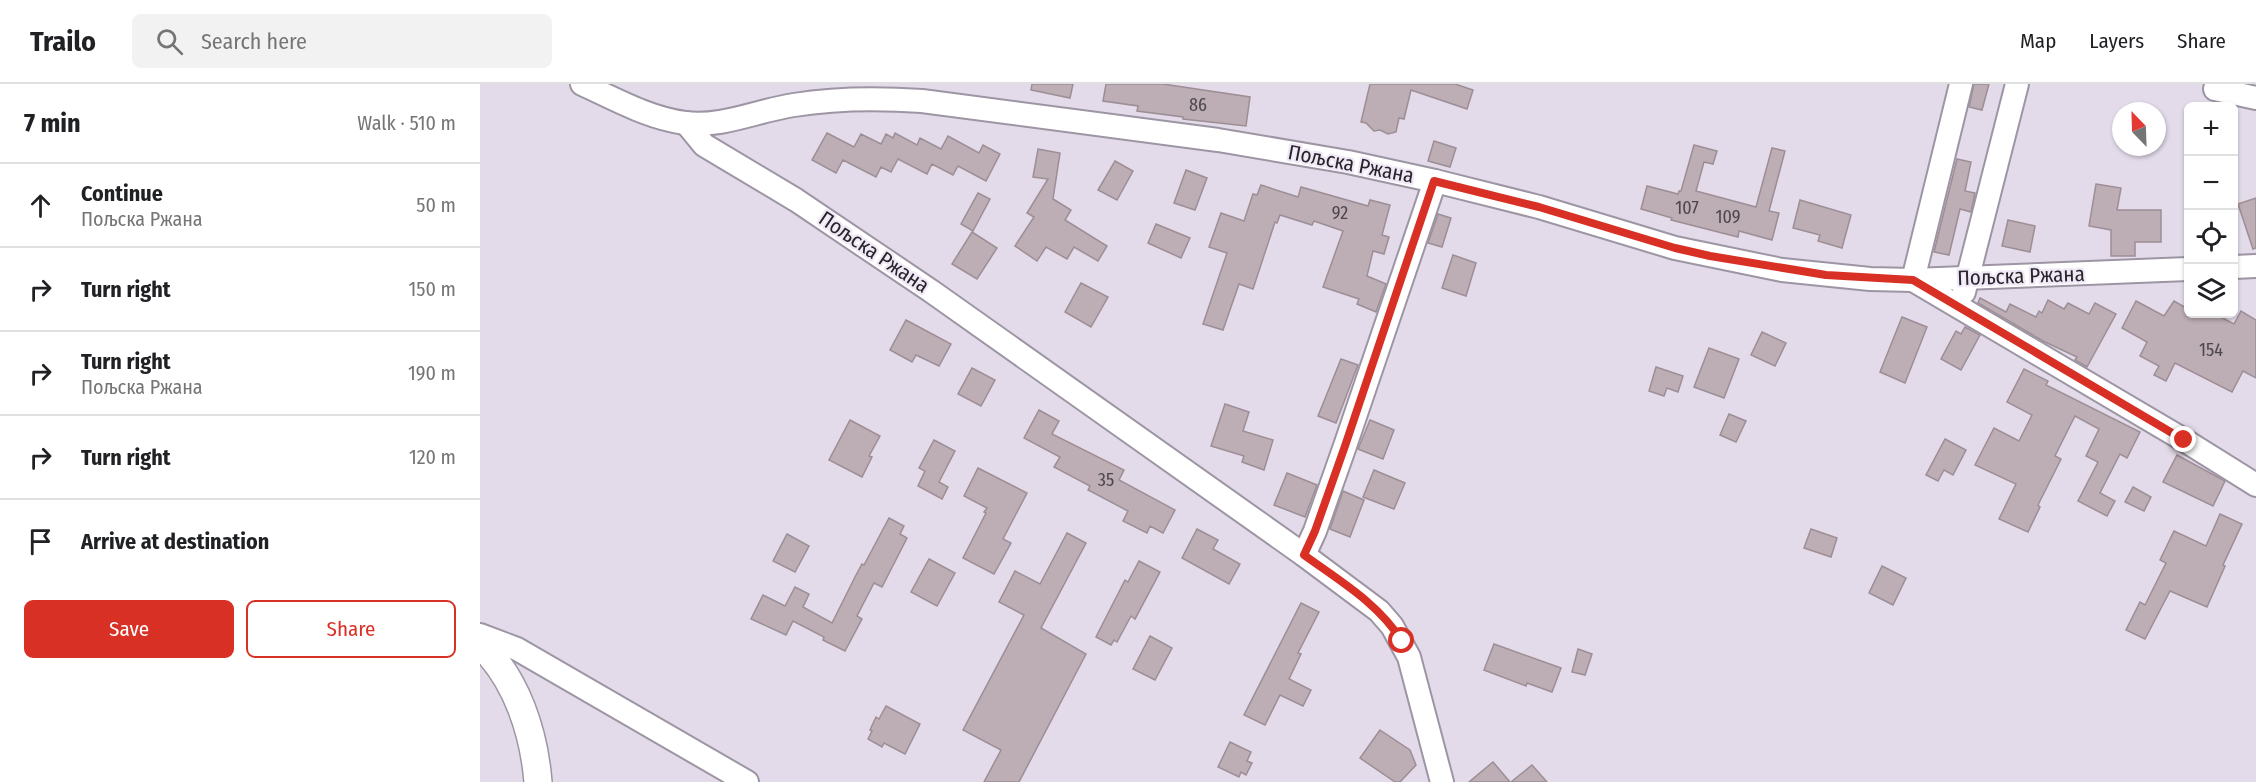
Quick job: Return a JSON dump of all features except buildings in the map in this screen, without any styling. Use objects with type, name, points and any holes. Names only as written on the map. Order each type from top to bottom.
[{"type":"main road","points":[[480,644],[500,668],[524,714],[531,738],[538,782]]},
{"type":"street","name":"Пољска Ржана","points":[[582,84],[649,115],[686,123],[708,123],[820,101],[854,99],[922,101],[1283,150],[1434,181],[1539,207],[1675,248],[1826,275],[1913,280],[2184,269]]},
{"type":"street","points":[[1961,84],[1913,280],[2256,485]]},
{"type":"street","points":[[1960,308],[2017,84]]},
{"type":"street","points":[[2215,89],[2256,98]]},
{"type":"street","name":"Пољска Ржана","points":[[686,123],[704,145],[796,200],[931,291],[1366,600],[1392,626],[1409,657],[1442,782]]},
{"type":"street","points":[[1304,555],[1315,531],[1345,446],[1434,181]]},
{"type":"street","points":[[2238,267],[2256,266]]},
{"type":"street","points":[[480,635],[517,649],[747,782]]},
{"type":"route","points":[[1402,641],[1379,611],[1304,555],[1315,531],[1345,446],[1434,181],[1539,207],[1675,248],[1746,264],[1826,275],[1913,280],[2184,440]]}]
